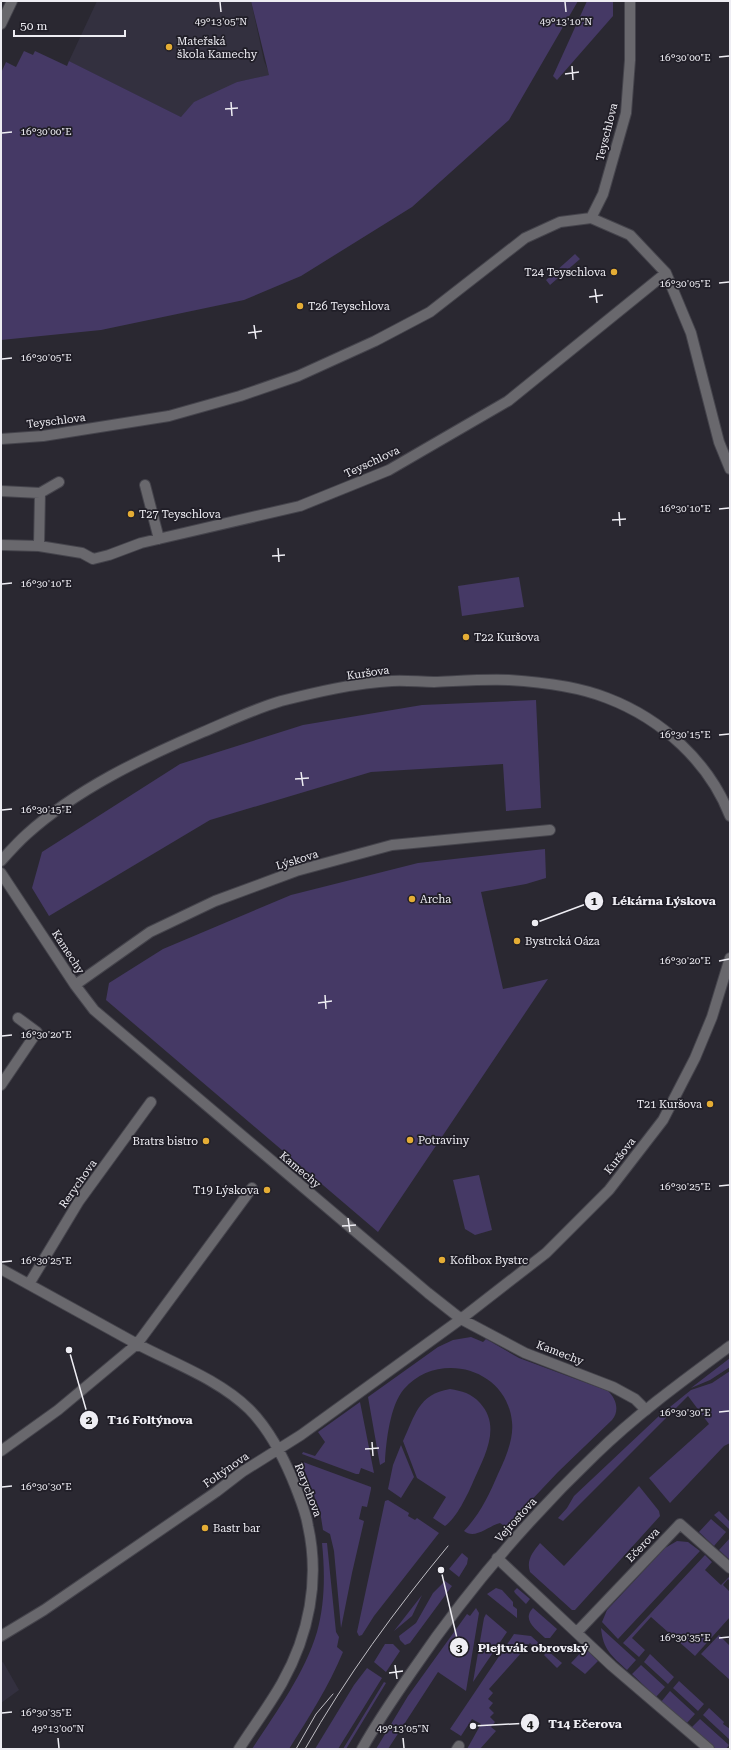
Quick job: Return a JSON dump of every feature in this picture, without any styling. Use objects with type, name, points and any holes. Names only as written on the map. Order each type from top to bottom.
[{"type":"street","points":[[1,24],[12,1]]},
{"type":"street","name":"Teyschlova","points":[[1,439],[51,434],[169,416],[240,396],[298,376],[430,312],[525,238],[560,222],[591,218],[603,194],[626,113],[630,60],[630,1]]},
{"type":"street","points":[[591,218],[630,235],[666,273],[691,334],[719,442],[730,469]]},
{"type":"street","name":"Teyschlova","points":[[1,545],[39,546],[82,553],[93,558],[109,555],[141,543],[300,506],[388,470],[508,401],[666,273]]},
{"type":"street","points":[[1,491],[40,493],[59,482]]},
{"type":"street","points":[[145,485],[159,539]]},
{"type":"street","points":[[39,546],[40,493]]},
{"type":"street","name":"Kuršova","points":[[1,861],[26,835],[64,804],[163,749],[242,715],[281,701],[355,686],[392,681],[510,680],[575,688],[607,698],[638,713],[659,726],[694,757],[708,774],[723,799],[730,816]]},
{"type":"street","name":"Lýskova","points":[[75,985],[150,932],[215,901],[296,871],[392,845],[550,830]]},
{"type":"street","name":"Kamechy","points":[[1,873],[75,985],[94,1010],[285,1173],[461,1319],[525,1353],[613,1387],[635,1399],[646,1410]]},
{"type":"street","name":"Kuršova","points":[[461,1319],[546,1253],[609,1190],[663,1120],[695,1058],[712,1017],[730,958]]},
{"type":"street","points":[[1,1085],[37,1032],[18,1018]]},
{"type":"street","name":"Rerychova","points":[[29,1284],[79,1201],[151,1102]]},
{"type":"street","points":[[1,1451],[58,1410],[137,1344],[252,1188]]},
{"type":"street","name":"Rerychova","points":[[1,1269],[137,1344],[217,1385],[248,1409],[265,1428],[293,1480],[308,1525],[312,1554],[310,1606],[304,1635],[288,1672],[276,1693],[238,1749]]},
{"type":"street","name":"Foltýnova","points":[[1,1636],[44,1610],[216,1492],[242,1472],[278,1450],[461,1319]]},
{"type":"street","name":"Vejrostova","points":[[362,1749],[379,1720],[445,1623],[497,1558],[541,1509],[596,1454],[646,1410],[730,1346]]},
{"type":"street","name":"Ečerova","points":[[577,1632],[680,1524],[730,1568]]},
{"type":"street","points":[[497,1558],[612,1666],[709,1749]]},
{"type":"shaded area","name":"Mateřská škola Kamechy","points":[[97,1],[251,1],[264,61],[270,75],[237,82],[181,117],[69,61]]},
{"type":"shaded area","points":[[251,1],[578,1],[509,120],[412,207],[301,276],[244,300],[101,330],[1,340],[1,73],[6,62],[16,67],[24,51],[33,55],[35,51],[67,66],[69,61],[181,117],[194,102],[237,82],[269,75]]},
{"type":"shaded area","points":[[587,1],[613,1],[613,16],[557,80],[553,76]]},
{"type":"shaded area","points":[[575,254],[580,259],[550,285],[546,280]]},
{"type":"shaded area","points":[[519,577],[524,607],[462,616],[458,586]]},
{"type":"shaded area","points":[[536,700],[541,808],[506,811],[503,764],[371,772],[210,820],[49,916],[32,888],[42,852],[180,764],[303,725],[422,705]]},
{"type":"shaded area","points":[[545,849],[546,878],[526,884],[481,892],[503,989],[548,979],[378,1232],[106,1000],[109,983],[163,949],[291,895],[418,863]]},
{"type":"shaded area","points":[[479,1175],[492,1230],[475,1235],[465,1229],[453,1180]]},
{"type":"shaded area","points":[[471,1337],[483,1342],[486,1339],[519,1358],[608,1391],[613,1397],[616,1405],[616,1413],[612,1420],[558,1472],[506,1527],[500,1523],[482,1532],[473,1534],[464,1531],[475,1518],[488,1497],[506,1455],[512,1435],[512,1422],[507,1403],[498,1389],[485,1378],[469,1371],[452,1368],[435,1370],[418,1377],[404,1389],[395,1404],[386,1444],[385,1462],[380,1465],[368,1397],[438,1347],[453,1340]]},
{"type":"shaded area","points":[[730,1358],[730,1367],[710,1380],[691,1388]]},
{"type":"shaded area","points":[[730,1371],[730,1443],[724,1446],[670,1503],[649,1478],[709,1424],[688,1396],[563,1521],[558,1518],[567,1508],[574,1496],[660,1415],[691,1390],[712,1383]]},
{"type":"shaded area","points":[[450,1389],[466,1393],[480,1403],[490,1422],[490,1432],[486,1452],[468,1493],[453,1518],[445,1526],[433,1518],[446,1497],[417,1478],[403,1441],[415,1415],[424,1401],[439,1392]]},
{"type":"shaded area","points":[[360,1402],[374,1473],[361,1468],[359,1474],[356,1474],[302,1454],[303,1452],[315,1456],[325,1442],[318,1432]]},
{"type":"shaded area","points":[[401,1445],[414,1477],[401,1498],[388,1489],[393,1465]]},
{"type":"shaded area","points":[[303,1462],[371,1487],[367,1507],[362,1506],[359,1519],[364,1521],[341,1628],[334,1551],[330,1534],[323,1530],[320,1511],[303,1467]]},
{"type":"shaded area","points":[[639,1486],[659,1511],[660,1516],[575,1610],[572,1610],[530,1572],[529,1564],[533,1553],[540,1543],[564,1566]]},
{"type":"shaded area","points":[[388,1500],[409,1513],[408,1516],[415,1520],[417,1518],[439,1533],[374,1616],[362,1635],[359,1636],[357,1632],[385,1501]]},
{"type":"shaded area","points":[[719,1511],[730,1522],[729,1529],[714,1515]]},
{"type":"shaded area","points":[[711,1519],[726,1532],[714,1546],[699,1532]]},
{"type":"shaded area","points":[[730,1538],[730,1560],[719,1550]]},
{"type":"shaded area","points":[[677,1541],[688,1542],[700,1551],[618,1639],[602,1622],[607,1610],[665,1548]]},
{"type":"shaded area","points":[[322,1543],[327,1543],[336,1632],[339,1637],[337,1647],[343,1652],[325,1689],[289,1749],[252,1749],[297,1678],[305,1663],[317,1632],[322,1610],[324,1588]]},
{"type":"shaded area","points":[[462,1553],[468,1558],[467,1564],[459,1577],[449,1569]]},
{"type":"shaded area","points":[[705,1555],[712,1562],[705,1570],[721,1585],[729,1577],[730,1578],[730,1581],[728,1579],[723,1585],[730,1592],[730,1617],[695,1656],[651,1617],[632,1638],[645,1650],[639,1657],[623,1643]]},
{"type":"shaded area","points":[[445,1581],[452,1586],[410,1643],[405,1645],[400,1640],[399,1636],[416,1623],[433,1593]]},
{"type":"shaded area","points":[[496,1588],[502,1590],[513,1602],[513,1606],[517,1609],[517,1618],[487,1594]]},
{"type":"shaded area","points":[[517,1588],[530,1599],[526,1604],[515,1593],[514,1591]]},
{"type":"shaded area","points":[[422,1595],[412,1616],[394,1631]]},
{"type":"shaded area","points":[[476,1608],[479,1613],[466,1691],[438,1672],[388,1749],[376,1749],[408,1696],[467,1614],[470,1616]]},
{"type":"shaded area","points":[[533,1608],[557,1629],[550,1638],[545,1638],[529,1621],[530,1612]]},
{"type":"shaded area","points":[[486,1614],[507,1632],[473,1682],[484,1618]]},
{"type":"shaded area","points":[[601,1628],[636,1660],[627,1670],[609,1652],[602,1636]]},
{"type":"shaded area","points":[[514,1634],[531,1636],[541,1645],[538,1650],[530,1643],[489,1689],[493,1693],[488,1699],[493,1703],[489,1708],[494,1713],[490,1717],[495,1722],[491,1727],[496,1731],[480,1749],[467,1749],[481,1724],[472,1719],[461,1736],[450,1729]]},
{"type":"shaded area","points":[[719,1635],[730,1646],[730,1680],[701,1654]]},
{"type":"shaded area","points":[[385,1644],[393,1644],[400,1651],[386,1672],[374,1662]]},
{"type":"shaded area","points":[[585,1648],[598,1661],[585,1674],[571,1663]]},
{"type":"shaded area","points":[[548,1651],[562,1663],[557,1668],[544,1655]]},
{"type":"shaded area","points":[[650,1654],[674,1677],[668,1684],[644,1662]]},
{"type":"shaded area","points":[[3,1662],[19,1690],[1,1703],[1,1663]]},
{"type":"shaded area","points":[[641,1665],[665,1687],[656,1697],[632,1674]]},
{"type":"shaded area","points":[[367,1668],[382,1678],[338,1749],[315,1749],[354,1685]]},
{"type":"shaded area","points":[[679,1681],[704,1704],[698,1711],[673,1688]]},
{"type":"shaded area","points":[[384,1682],[386,1683],[346,1749],[343,1749]]},
{"type":"shaded area","points":[[670,1691],[695,1714],[686,1724],[661,1702]]},
{"type":"shaded area","points":[[709,1708],[724,1722],[723,1724],[730,1729],[730,1740],[703,1715]]},
{"type":"shaded area","points":[[700,1719],[729,1745],[726,1749],[716,1749],[691,1728]]},
{"type":"tram line","points":[[305,1749],[337,1696],[372,1644],[448,1546]]},
{"type":"tram line","points":[[296,1749],[316,1714],[333,1694]]},
{"type":"place","name":"Mateřská škola Kamechy","points":[[169,47]]},
{"type":"place","name":"T24 Teyschlova","points":[[614,272]]},
{"type":"place","name":"T26 Teyschlova","points":[[300,306]]},
{"type":"place","name":"T27 Teyschlova","points":[[131,514]]},
{"type":"place","name":"T22 Kuršova","points":[[466,637]]},
{"type":"place","name":"Archa","points":[[412,899]]},
{"type":"place","name":"Lékárna Lýskova","points":[[535,923]]},
{"type":"place","name":"Bystrcká Oáza","points":[[517,941]]},
{"type":"place","name":"T21 Kuršova","points":[[710,1104]]},
{"type":"place","name":"Potraviny","points":[[410,1140]]},
{"type":"place","name":"Bratrs bistro","points":[[206,1141]]},
{"type":"place","name":"T19 Lýskova","points":[[267,1190]]},
{"type":"place","name":"Kofibox Bystrc","points":[[442,1260]]},
{"type":"place","name":"T16 Foltýnova","points":[[69,1350]]},
{"type":"place","name":"Bastr bar","points":[[205,1528]]},
{"type":"place","name":"Plejtvák obrovský","points":[[441,1570]]},
{"type":"place","name":"T14 Ečerova","points":[[473,1726]]}]
